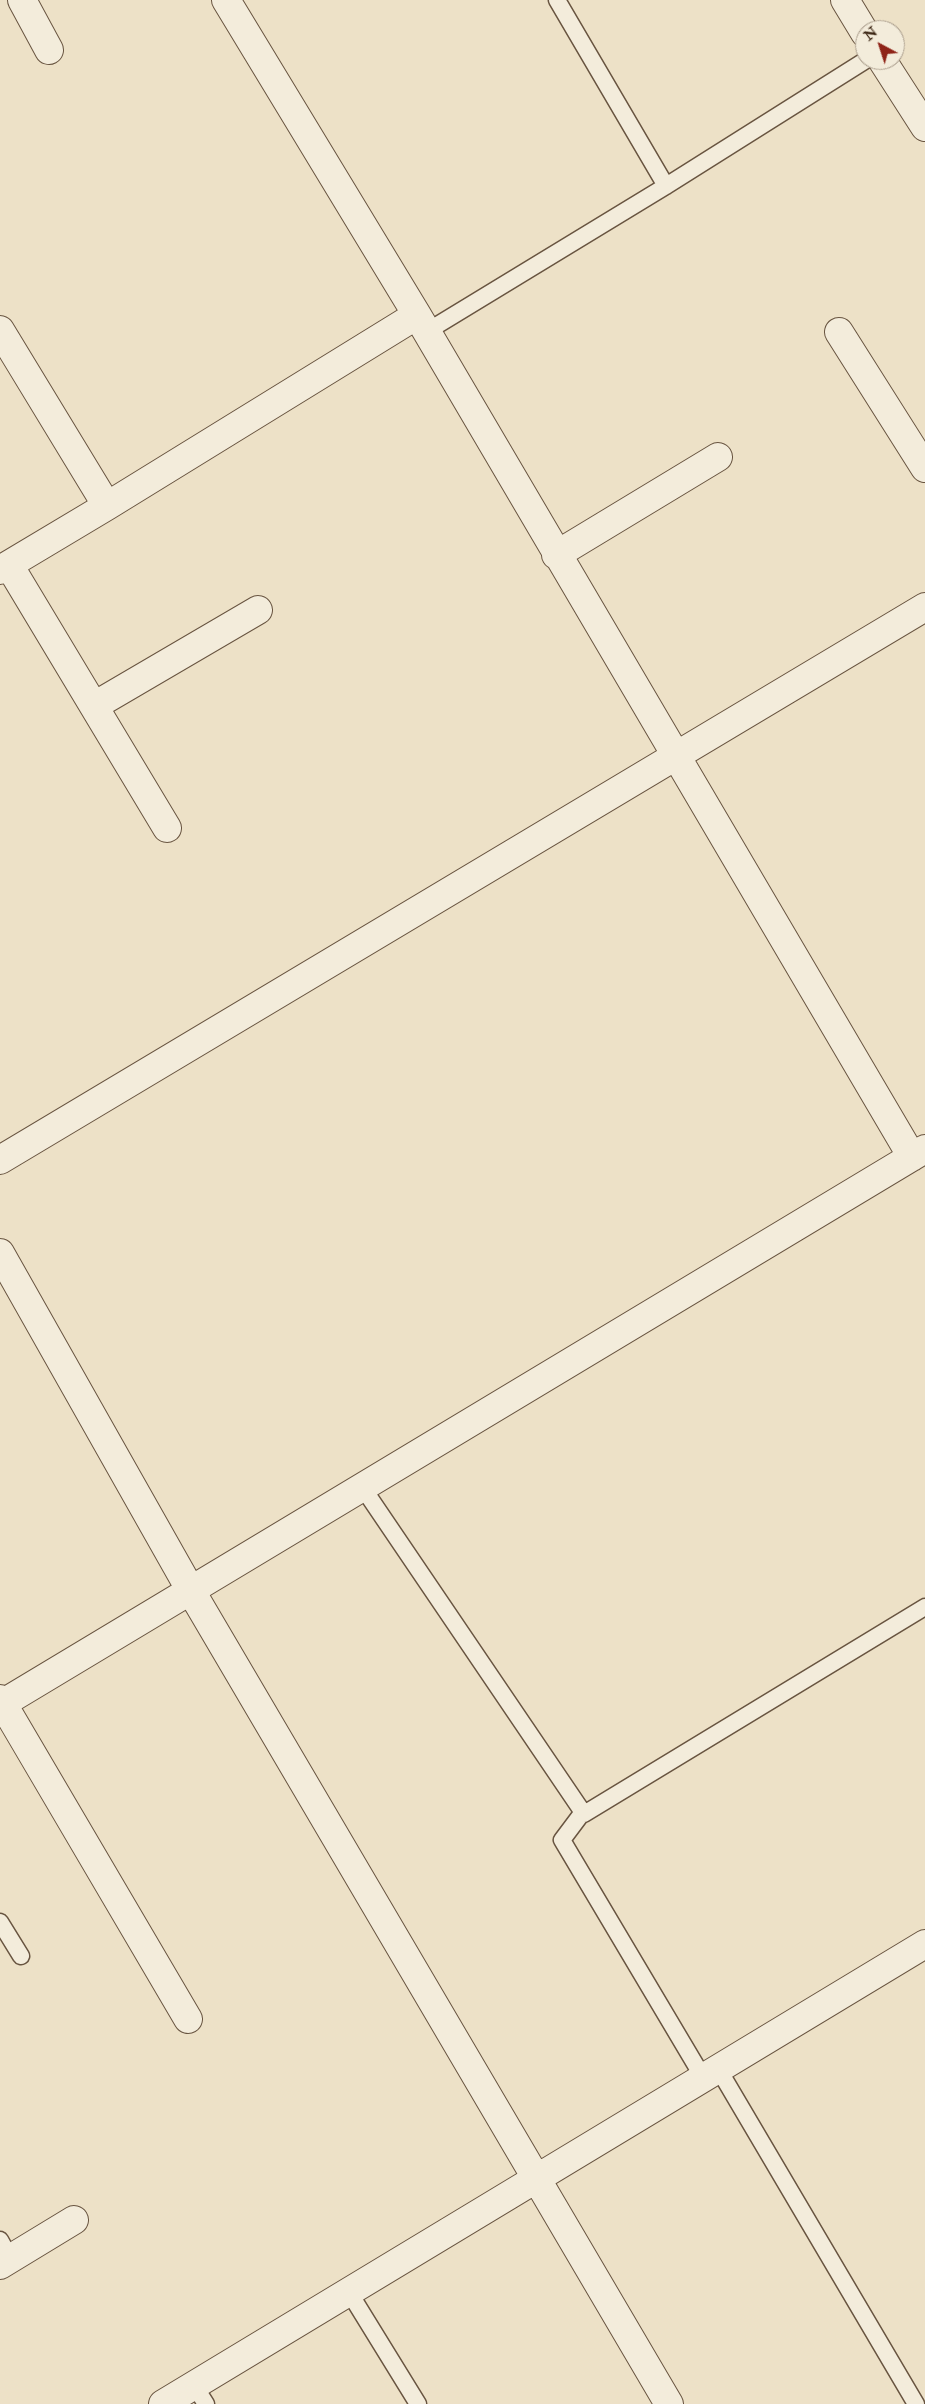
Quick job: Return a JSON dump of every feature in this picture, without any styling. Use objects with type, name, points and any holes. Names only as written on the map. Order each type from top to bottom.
[{"type":"street","points":[[22,0],[49,50]]},
{"type":"street","points":[[188,2019],[1,1703],[192,1591],[918,1153],[676,756],[556,555],[422,324],[226,0]]},
{"type":"street","points":[[845,0],[857,20]]},
{"type":"street","points":[[888,70],[925,127]]},
{"type":"street","points":[[167,828],[94,706],[4,567],[422,324]]},
{"type":"street","points":[[0,330],[107,506]]},
{"type":"street","points":[[838,332],[925,468]]},
{"type":"street","points":[[556,555],[718,457]]},
{"type":"street","points":[[0,1160],[925,607]]},
{"type":"street","points":[[94,706],[258,610]]},
{"type":"street","points":[[0,1253],[192,1591],[538,2177],[669,2404]]},
{"type":"street","points":[[162,2404],[200,2394],[349,2292],[538,2177],[712,2075],[925,1944]]},
{"type":"street","points":[[4,2255],[74,2220]]},
{"type":"lane","points":[[558,0],[666,186]]},
{"type":"lane","points":[[422,324],[666,186],[855,67]]},
{"type":"lane","points":[[363,1488],[583,1812]]},
{"type":"lane","points":[[583,1812],[584,1814],[925,1607]]},
{"type":"lane","points":[[583,1812],[562,1840],[712,2075],[916,2404]]},
{"type":"lane","points":[[0,1922],[21,1956]]},
{"type":"lane","points":[[349,2292],[418,2404]]}]
